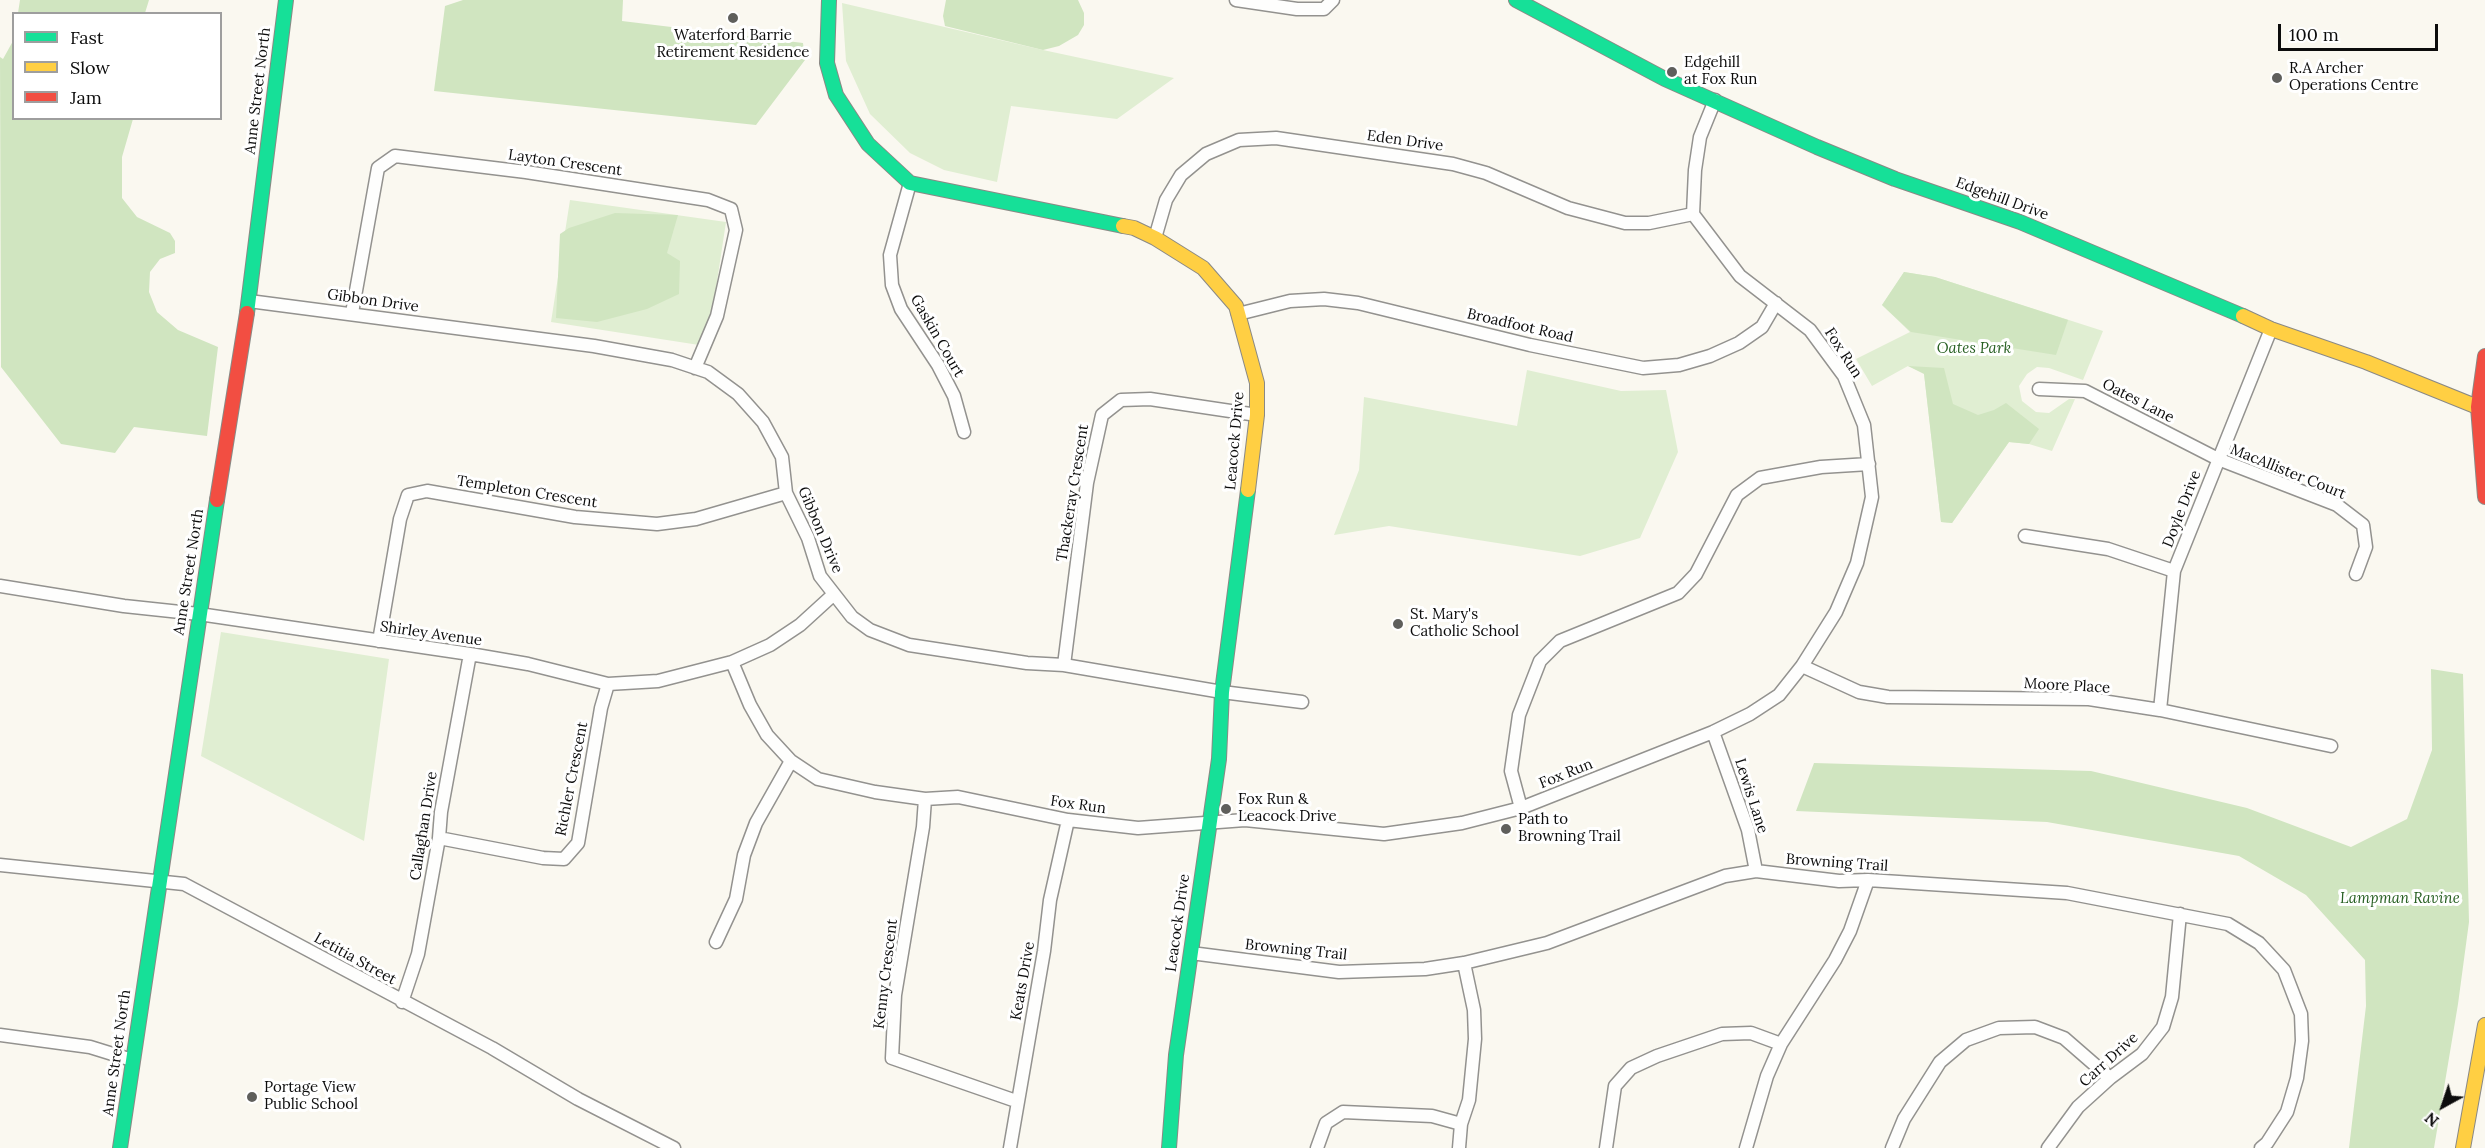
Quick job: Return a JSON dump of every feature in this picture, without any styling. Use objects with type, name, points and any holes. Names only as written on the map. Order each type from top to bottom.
[{"type":"street","name":"Anne Street North","points":[[120,1148],[158,882],[249,301],[286,0]]},
{"type":"street","points":[[829,0],[827,63],[836,95],[868,144],[910,183]]},
{"type":"street","points":[[1236,0],[1297,9],[1324,9],[1333,0]]},
{"type":"street","name":"Edgehill Drive","points":[[1516,0],[1665,79],[1895,179],[2019,222],[2199,296],[2271,329],[2366,362],[2481,409]]},
{"type":"street","points":[[1693,214],[1695,170],[1700,137],[1715,100]]},
{"type":"street","name":"Eden Drive","points":[[1155,238],[1166,200],[1181,175],[1206,154],[1239,140],[1276,138],[1453,164],[1486,173],[1568,208],[1625,223],[1649,223],[1693,214]]},
{"type":"street","name":"Layton Crescent","points":[[352,313],[378,168],[395,156],[526,172],[708,200],[731,209],[736,230],[717,316],[695,368]]},
{"type":"street","name":"Leacock Drive","points":[[910,183],[1134,228],[1155,238],[1203,268],[1236,306],[1257,383],[1257,415],[1222,692],[1219,759],[1176,1055],[1168,1148]]},
{"type":"street","name":"Gaskin Court","points":[[910,183],[890,255],[892,285],[901,309],[938,365],[954,396],[964,432]]},
{"type":"street","name":"Fox Run","points":[[732,662],[750,705],[767,735],[791,761],[818,779],[875,792],[925,799],[958,797],[1068,820],[1138,828],[1245,820],[1384,834],[1462,823],[1521,808],[1713,732],[1750,714],[1779,695],[1802,666],[1836,612],[1857,563],[1872,497],[1864,425],[1844,376],[1810,330],[1740,276],[1693,214]]},
{"type":"street","name":"Broadfoot Road","points":[[1238,314],[1290,301],[1324,298],[1358,303],[1530,345],[1643,368],[1679,365],[1710,356],[1739,343],[1762,327],[1776,303]]},
{"type":"street","name":"Gibbon Drive","points":[[249,301],[594,346],[672,360],[708,372],[738,394],[763,422],[782,457],[786,494],[808,538],[820,576],[852,616],[870,630],[909,645],[1027,663],[1064,665],[1222,692],[1302,702]]},
{"type":"street","name":"Doyle Drive","points":[[2160,710],[2174,571],[2271,329]]},
{"type":"street","points":[[2485,356],[2481,409],[2485,497]]},
{"type":"street","name":"Oates Lane","points":[[2039,389],[2085,391],[2218,459]]},
{"type":"street","name":"Thackeray Crescent","points":[[1064,665],[1087,483],[1102,415],[1121,400],[1150,399],[1257,415]]},
{"type":"street","name":"MacAllister Court","points":[[2218,459],[2337,506],[2363,525],[2366,547],[2356,574]]},
{"type":"street","points":[[1521,808],[1511,771],[1519,715],[1540,661],[1560,641],[1678,593],[1696,574],[1737,495],[1760,478],[1821,467],[1869,464]]},
{"type":"street","name":"Templeton Crescent","points":[[379,641],[400,519],[408,495],[427,491],[575,517],[657,524],[696,519],[786,494]]},
{"type":"street","points":[[2025,536],[2108,549],[2174,571]]},
{"type":"street","name":"Shirley Avenue","points":[[0,586],[124,606],[199,614],[470,654],[528,664],[608,684],[658,681],[732,662],[770,645],[800,625],[834,594]]},
{"type":"street","name":"Callaghan Drive","points":[[402,1002],[418,954],[470,654]]},
{"type":"street","name":"Moore Place","points":[[1802,666],[1859,692],[1888,698],[2089,699],[2160,710],[2331,746]]},
{"type":"street","name":"Richler Crescent","points":[[439,838],[543,858],[564,859],[578,843],[601,708],[608,684]]},
{"type":"street","name":"Lewis Lane","points":[[1713,732],[1748,830],[1756,871]]},
{"type":"street","points":[[716,942],[736,899],[744,855],[756,823],[791,761]]},
{"type":"street","name":"Kenny Crescent","points":[[925,799],[923,827],[896,995],[892,1058],[1016,1101]]},
{"type":"street","name":"Keats Drive","points":[[1010,1148],[1016,1101],[1044,951],[1050,900],[1068,820]]},
{"type":"street","name":"Letitia Street","points":[[0,865],[184,884],[492,1048],[578,1099],[674,1148]]},
{"type":"street","name":"Browning Trail","points":[[1191,953],[1339,972],[1425,969],[1464,963],[1547,944],[1725,876],[1756,871],[1839,881],[1868,880],[2067,894],[2180,914],[2228,924],[2259,943],[2284,970],[2299,1005],[2302,1041],[2297,1078],[2287,1112],[2267,1143],[2260,1148]]},
{"type":"street","points":[[1746,1148],[1767,1076],[1781,1044],[1835,960],[1850,931],[1868,880]]},
{"type":"street","name":"Carr Drive","points":[[2048,1148],[2078,1107],[2110,1078],[2142,1054],[2163,1027],[2172,997],[2180,914]]},
{"type":"street","points":[[1459,1148],[1461,1124],[1469,1100],[1475,1039],[1474,1010],[1464,963]]},
{"type":"street","points":[[2463,1148],[2485,1025]]},
{"type":"street","points":[[1892,1148],[1904,1119],[1940,1062],[1966,1040],[2000,1029],[2035,1027],[2064,1038],[2110,1078]]},
{"type":"street","points":[[1606,1148],[1615,1086],[1631,1068],[1657,1056],[1722,1034],[1751,1033],[1781,1044]]},
{"type":"street","points":[[0,1035],[90,1047],[132,1060]]},
{"type":"street","points":[[1317,1148],[1326,1123],[1343,1112],[1432,1116],[1461,1124]]},
{"type":"green space","points":[[20,0],[149,0],[145,12],[18,12]]},
{"type":"green space","points":[[463,0],[623,0],[622,21],[803,43],[805,60],[756,125],[434,91],[445,6]]},
{"type":"green space","points":[[946,0],[1078,0],[1084,13],[1084,25],[1078,35],[1059,46],[1043,50],[945,26],[943,16]]},
{"type":"green space","points":[[842,3],[1174,78],[1117,119],[1011,106],[997,182],[944,170],[910,153],[870,114],[846,61]]},
{"type":"green space","points":[[12,43],[12,120],[133,120],[122,157],[122,198],[137,217],[170,233],[175,241],[175,253],[160,259],[150,272],[149,292],[157,312],[178,330],[218,347],[207,436],[134,427],[115,453],[61,444],[1,367],[0,57],[3,59]]},
{"type":"green space","points":[[570,200],[726,222],[711,321],[699,345],[551,322]]},
{"type":"green space","points":[[615,213],[678,215],[667,253],[680,261],[679,294],[647,309],[597,322],[556,318],[560,234],[569,228]]},
{"type":"green space","name":"Oates Park","points":[[1904,272],[1935,277],[2103,331],[2083,380],[2049,368],[2037,367],[2027,374],[2019,386],[2022,401],[2036,412],[2049,413],[2069,399],[2075,399],[2052,451],[2029,444],[2009,442],[1952,523],[1941,522],[1924,373],[1908,366],[1872,386],[1856,359],[1910,332],[1882,305]]},
{"type":"green space","points":[[1904,272],[1935,277],[2068,320],[2056,355],[1911,332],[1882,305]]},
{"type":"green space","points":[[1908,366],[1944,368],[1953,404],[1978,415],[2006,403],[2039,429],[2029,444],[2009,442],[1952,523],[1941,522],[1924,374]]},
{"type":"green space","points":[[1527,370],[1621,391],[1666,390],[1678,452],[1640,538],[1580,556],[1389,526],[1334,535],[1359,470],[1364,397],[1517,426]]},
{"type":"green space","points":[[221,632],[389,659],[364,841],[201,756]]},
{"type":"green space","name":"Lampman Ravine","points":[[2431,669],[2463,674],[2469,922],[2434,1148],[2349,1148],[2366,1006],[2365,960],[2306,895],[2239,856],[2047,822],[1796,811],[1814,763],[2091,771],[2247,808],[2351,847],[2407,819],[2432,750]]},
{"type":"traffic: fast","points":[[247,313],[286,0]]},
{"type":"traffic: fast","points":[[829,0],[827,63],[836,95],[868,144],[910,183],[1123,226]]},
{"type":"traffic: fast","points":[[1516,0],[1665,79],[1817,147],[1895,179],[2020,222],[2243,316]]},
{"type":"traffic: fast","points":[[1169,1148],[1176,1055],[1219,759],[1222,692],[1248,490]]},
{"type":"traffic: fast","points":[[120,1148],[217,500]]},
{"type":"traffic: slow","points":[[1123,226],[1134,228],[1155,238],[1203,268],[1236,306],[1257,383],[1257,415],[1248,490]]},
{"type":"traffic: slow","points":[[2243,316],[2271,329],[2366,362],[2485,410]]},
{"type":"traffic: slow","points":[[2463,1148],[2485,1025]]},
{"type":"traffic: jam","points":[[217,500],[247,313]]},
{"type":"traffic: jam","points":[[2485,356],[2478,407],[2485,497]]},
{"type":"place","name":"Waterford Barrie Retirement Residence","points":[[733,18]]},
{"type":"place","name":"Edgehill at Fox Run","points":[[1672,72]]},
{"type":"place","name":"R.A Archer Operations Centre","points":[[2277,78]]},
{"type":"place","name":"St. Mary's Catholic School","points":[[1398,624]]},
{"type":"place","name":"Fox Run & Leacock Drive","points":[[1226,809]]},
{"type":"place","name":"Path to Browning Trail","points":[[1506,829]]},
{"type":"place","name":"Portage View Public School","points":[[252,1097]]}]
